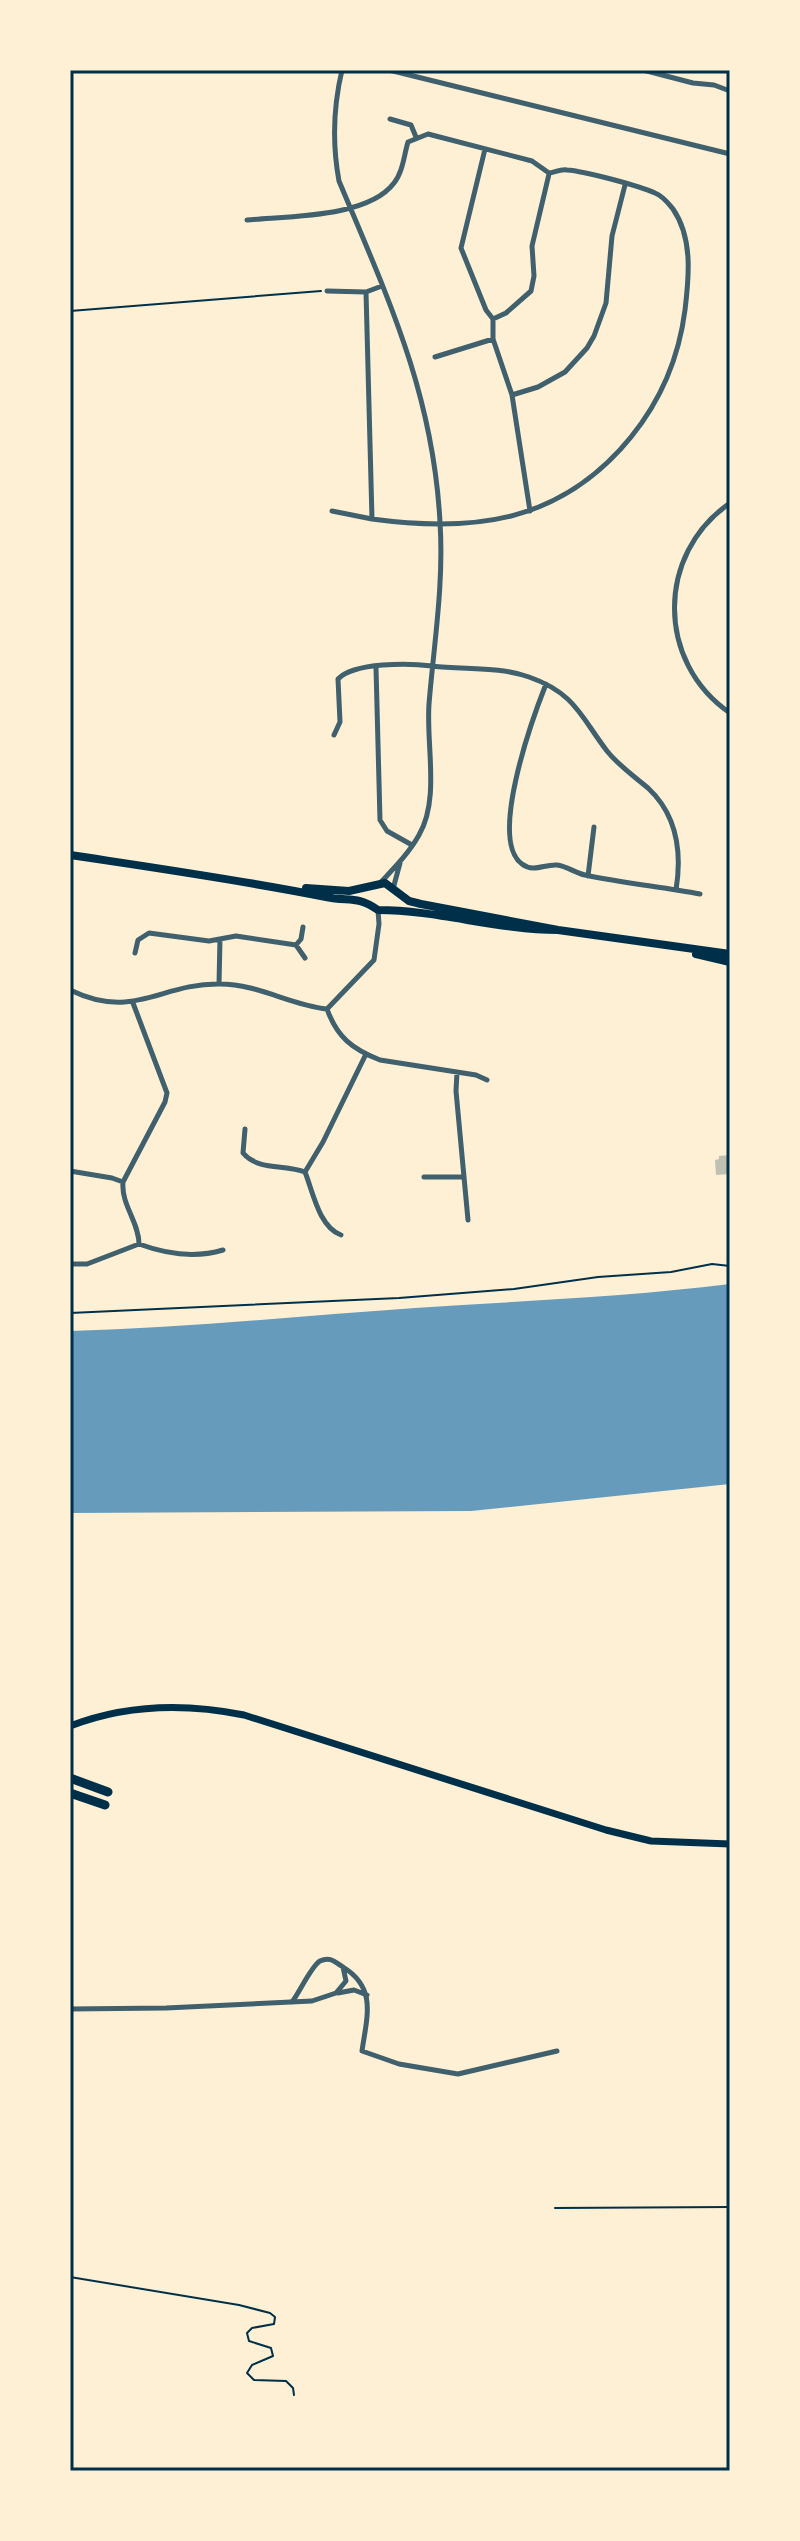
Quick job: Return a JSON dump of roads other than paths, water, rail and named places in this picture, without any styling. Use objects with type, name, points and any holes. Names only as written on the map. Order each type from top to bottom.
[{"type":"highway","points":[[72,1779],[108,1792]]},
{"type":"highway","points":[[70,1793],[105,1805]]},
{"type":"main road","points":[[70,855],[285,887],[349,891],[376,885],[421,904],[558,930],[676,949],[730,954]]},
{"type":"main road","points":[[369,903],[368,894],[376,885]]},
{"type":"main road","points":[[285,887],[329,898],[369,903],[382,910],[531,930],[558,930]]},
{"type":"main road","points":[[382,910],[394,904],[394,890]]},
{"type":"main road","points":[[676,949],[730,962]]},
{"type":"main road","points":[[70,1726],[118,1712],[148,1708],[211,1709],[258,1719],[606,1830],[651,1841],[730,1844]]},
{"type":"street","points":[[342,70],[333,125],[339,181],[403,335],[421,397],[436,468],[440,524],[441,595],[429,707],[430,809],[419,835],[410,843],[401,862],[394,890]]},
{"type":"street","points":[[389,70],[730,154]]},
{"type":"street","points":[[643,70],[730,91]]},
{"type":"street","points":[[390,119],[411,125],[416,137]]},
{"type":"street","points":[[247,220],[329,213],[383,193],[399,175],[408,142],[428,134],[532,161],[549,173],[567,170],[655,193],[664,199],[682,228],[688,274],[684,316],[675,357],[658,398],[645,419],[617,454],[586,483],[530,511],[481,522],[440,524],[372,519],[332,511]]},
{"type":"street","points":[[485,149],[461,248],[486,310],[493,319],[493,339],[512,395],[530,511]]},
{"type":"street","points":[[493,319],[506,313],[531,291],[534,276],[532,246],[549,173]]},
{"type":"street","points":[[512,395],[538,387],[565,372],[594,336],[606,303],[612,236],[625,185]]},
{"type":"street","points":[[327,291],[366,292],[382,286]]},
{"type":"street","points":[[366,292],[372,519]]},
{"type":"street","points":[[435,357],[493,339]]},
{"type":"street","points":[[730,503],[708,522],[689,547],[678,574],[673,607],[678,641],[688,668],[702,688],[730,713]]},
{"type":"street","points":[[334,735],[340,722],[338,679],[357,670],[402,663],[511,672],[546,684],[572,702],[616,761],[659,801],[676,834],[680,868],[676,890]]},
{"type":"street","points":[[376,668],[380,820],[387,831],[410,843]]},
{"type":"street","points":[[546,684],[535,710],[513,793],[510,847],[518,861],[529,869],[557,865],[588,876],[700,894]]},
{"type":"street","points":[[588,876],[594,827]]},
{"type":"street","points":[[376,885],[401,862]]},
{"type":"street","points":[[327,1009],[374,960],[382,910]]},
{"type":"street","points":[[296,945],[301,939],[303,927]]},
{"type":"street","points":[[135,953],[138,940],[149,933],[209,941],[236,936],[296,945],[305,958]]},
{"type":"street","points":[[219,984],[220,939]]},
{"type":"street","points":[[70,990],[96,1000],[133,1003],[180,989],[219,984],[259,989],[306,1007],[327,1009]]},
{"type":"street","points":[[133,1003],[167,1093],[123,1182],[122,1193],[139,1235],[139,1244]]},
{"type":"street","points":[[327,1009],[334,1028],[366,1054],[380,1060],[487,1080]]},
{"type":"street","points":[[305,1172],[366,1054]]},
{"type":"street","points":[[457,1072],[456,1091],[468,1220]]},
{"type":"street","points":[[245,1129],[243,1153],[248,1159],[305,1172]]},
{"type":"street","points":[[70,1171],[123,1182]]},
{"type":"street","points":[[305,1172],[329,1228],[341,1235]]},
{"type":"street","points":[[424,1177],[463,1177]]},
{"type":"street","points":[[70,1264],[87,1264],[139,1244],[202,1256],[223,1250]]},
{"type":"street","points":[[292,2002],[316,1963],[327,1959],[353,1970],[368,1995],[362,2051],[399,2064],[458,2074],[557,2051]]},
{"type":"street","points":[[336,1993],[346,1981],[343,1967]]},
{"type":"street","points":[[70,2009],[312,2001],[354,1990],[368,1995]]},
{"type":"water","points":[[730,1284],[730,1484],[471,1511],[70,1513],[70,1331],[199,1325]]}]
